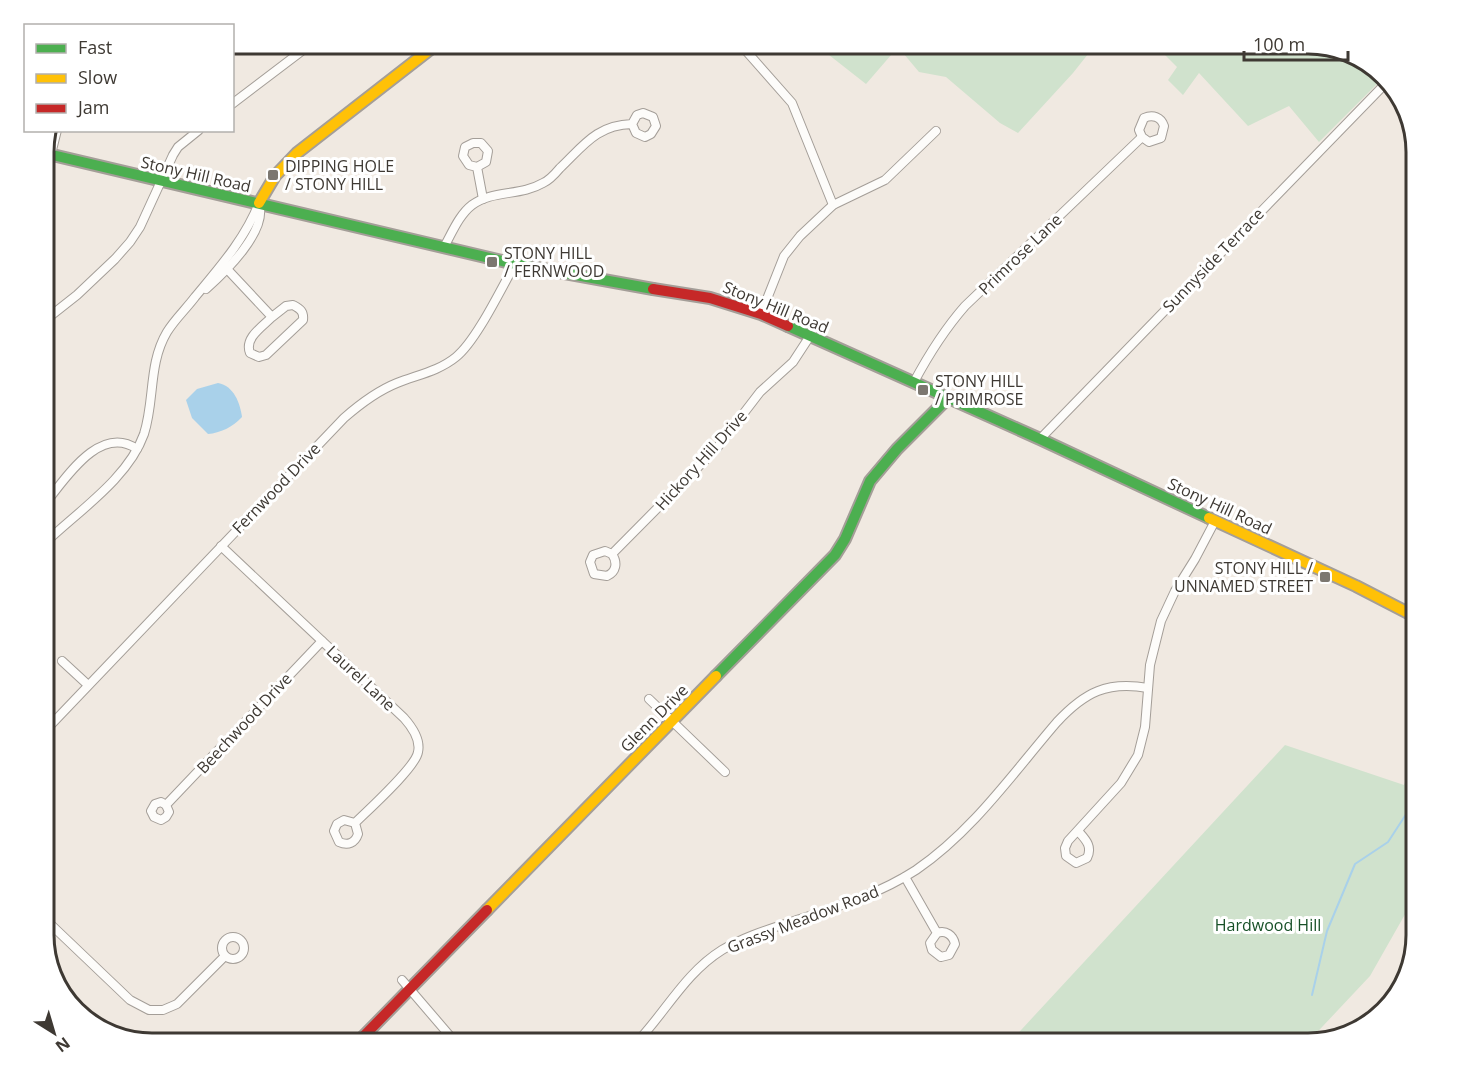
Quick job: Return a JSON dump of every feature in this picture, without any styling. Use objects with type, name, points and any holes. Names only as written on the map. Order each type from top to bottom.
[{"type":"main road","points":[[259,203],[276,173],[297,153],[424,54]]},
{"type":"main road","name":"Stony Hill Road","points":[[54,156],[514,264],[590,279],[710,297],[761,314],[1040,439],[1356,586],[1406,612]]},
{"type":"main road","name":"Glenn Drive","points":[[367,1033],[835,555],[845,539],[870,481],[897,449],[948,398]]},
{"type":"street","points":[[234,102],[298,54]]},
{"type":"street","points":[[749,54],[792,103],[833,205]]},
{"type":"street","name":"Sunnyside Terrace","points":[[1040,439],[1382,88]]},
{"type":"street","points":[[444,247],[462,215],[472,205],[483,199],[543,184],[594,134],[611,126],[632,124]]},
{"type":"street","points":[[761,314],[788,251],[833,205],[885,180],[936,131]]},
{"type":"street","points":[[54,313],[83,289],[130,242],[140,227],[178,147],[197,132]]},
{"type":"street","name":"Primrose Lane","points":[[914,382],[933,346],[949,324],[1142,137]]},
{"type":"street","points":[[477,167],[483,199]]},
{"type":"street","points":[[195,298],[227,269],[258,226],[261,216],[259,203]]},
{"type":"street","points":[[54,535],[116,478],[136,449],[143,435],[154,366],[160,346],[170,327],[195,298],[249,226],[259,203]]},
{"type":"street","name":"Fernwood Drive","points":[[54,721],[355,408],[380,391],[432,372],[457,357],[469,343],[514,264]]},
{"type":"street","points":[[227,269],[272,317]]},
{"type":"street","points":[[293,304],[301,309],[304,315],[303,320],[266,354],[260,357],[250,353],[247,347],[249,340],[272,317],[286,306],[293,304]]},
{"type":"street","name":"Hickory Hill Drive","points":[[612,554],[717,448],[760,392],[793,362],[810,336]]},
{"type":"street","points":[[54,492],[76,465],[94,450],[119,443],[130,444],[136,449]]},
{"type":"street","points":[[1078,831],[1121,783],[1133,765],[1145,727],[1150,665],[1161,621],[1175,591],[1195,560],[1215,521]]},
{"type":"street","name":"Laurel Lane","points":[[221,546],[411,726],[418,743],[417,756],[355,823]]},
{"type":"street","name":"Beechwood Drive","points":[[166,805],[322,641]]},
{"type":"street","points":[[62,661],[88,685]]},
{"type":"street","name":"Grassy Meadow Road","points":[[645,1033],[701,966],[722,950],[743,939],[858,899],[905,877],[936,855],[958,837],[1070,708],[1090,694],[1112,686],[1127,684],[1148,688]]},
{"type":"street","points":[[649,699],[725,772]]},
{"type":"street","points":[[905,877],[937,933]]},
{"type":"street","points":[[54,928],[130,1000],[149,1010],[163,1010],[177,1004],[225,957]]},
{"type":"street","points":[[402,980],[447,1033]]},
{"type":"green space","points":[[828,54],[892,54],[866,84]]},
{"type":"green space","points":[[904,54],[1088,54],[1018,133],[1000,123],[946,77],[919,72]]},
{"type":"green space","points":[[1164,54],[1308,54],[1340,59],[1368,74],[1378,84],[1319,142],[1289,106],[1248,126],[1199,73],[1183,95],[1168,80],[1177,67]]},
{"type":"green space","name":"Hardwood Hill","points":[[1285,745],[1404,785],[1406,780],[1406,913],[1370,976],[1317,1032],[1018,1033]]},
{"type":"water","points":[[218,383],[232,391],[240,406],[242,417],[226,429],[208,434],[192,418],[186,400],[197,389]]},
{"type":"waterway","points":[[1312,995],[1327,931],[1355,864],[1388,842],[1406,814]]},
{"type":"traffic: fast","points":[[54,155],[515,264],[653,289]]},
{"type":"traffic: fast","points":[[788,326],[1209,518]]},
{"type":"traffic: fast","points":[[716,676],[835,555],[845,539],[870,481],[897,449],[948,398]]},
{"type":"traffic: slow","points":[[259,203],[275,176],[297,153],[424,54]]},
{"type":"traffic: slow","points":[[1209,518],[1356,586],[1406,612]]},
{"type":"traffic: slow","points":[[487,910],[716,676]]},
{"type":"traffic: jam","points":[[653,289],[710,298],[761,314],[788,326]]},
{"type":"traffic: jam","points":[[367,1033],[487,910]]},
{"type":"place","name":"DIPPING HOLE / STONY HILL","points":[[273,175]]},
{"type":"place","name":"STONY HILL / FERNWOOD","points":[[492,262]]},
{"type":"place","name":"STONY HILL / PRIMROSE","points":[[923,390]]},
{"type":"place","name":"STONY HILL / UNNAMED STREET","points":[[1325,577]]}]
